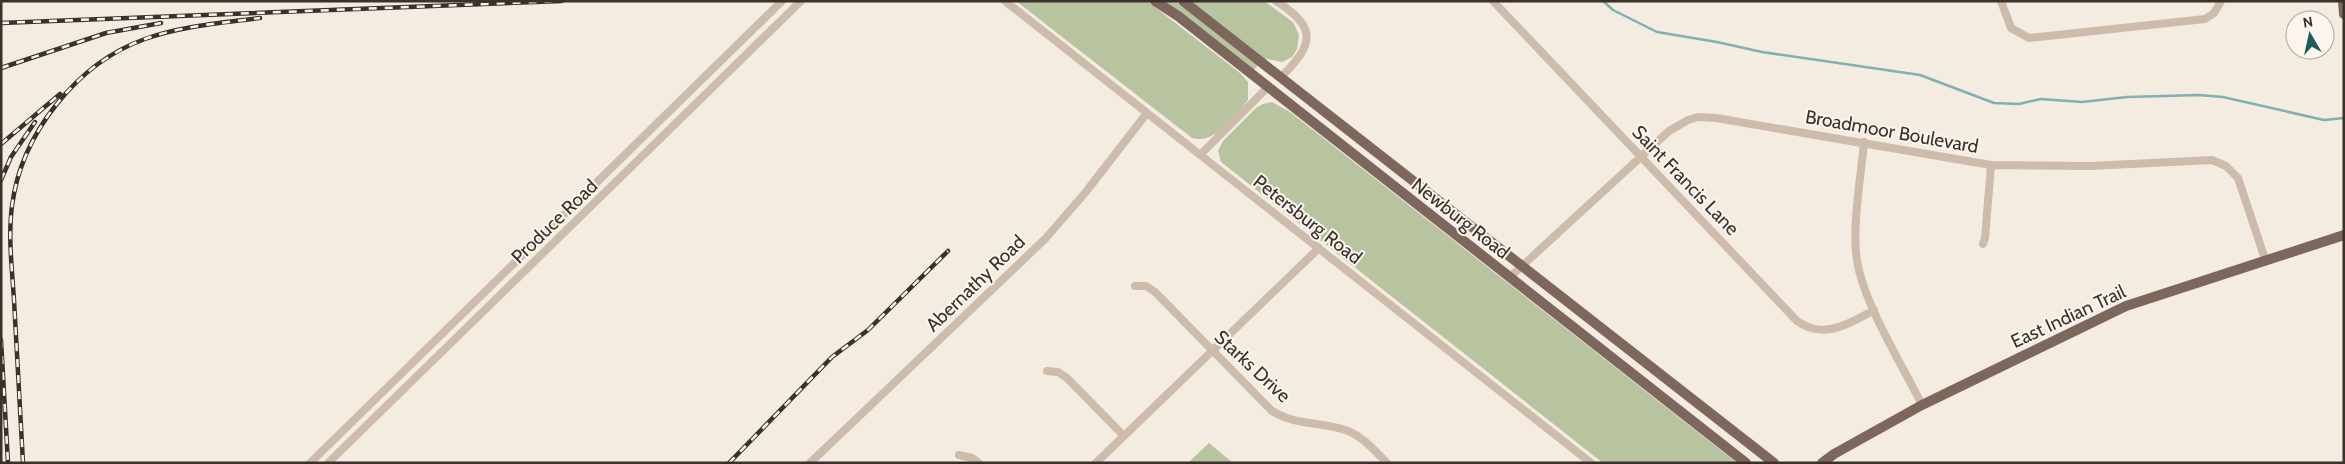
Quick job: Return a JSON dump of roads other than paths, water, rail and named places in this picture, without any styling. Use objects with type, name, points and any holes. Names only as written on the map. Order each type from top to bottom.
[{"type":"main road","name":"Newburg Road","points":[[1155,1],[1178,16],[1267,88],[1746,463]]},
{"type":"main road","name":"Newburg Road","points":[[1183,1],[1774,463]]},
{"type":"main road","points":[[2343,1],[2344,14]]},
{"type":"main road","name":"East Indian Trail","points":[[1822,463],[1834,454],[1922,405],[2126,306],[2265,259],[2344,235]]},
{"type":"street","name":"Produce Road","points":[[310,463],[782,1]]},
{"type":"street","name":"Produce Road","points":[[328,463],[801,1]]},
{"type":"street","name":"Petersburg Road","points":[[1005,1],[1591,463]]},
{"type":"street","points":[[1276,1],[1299,21],[1308,37],[1306,47],[1281,77]]},
{"type":"street","name":"Saint Francis Lane","points":[[1493,1],[1802,324],[1814,330],[1832,330],[1874,310]]},
{"type":"street","points":[[2001,1],[2010,28],[2029,38],[2205,19],[2214,13],[2221,1]]},
{"type":"street","points":[[1200,155],[1267,88]]},
{"type":"street","name":"Abernathy Road","points":[[810,463],[1044,239],[1085,192],[1148,113]]},
{"type":"street","name":"Broadmoor Boulevard","points":[[1510,277],[1669,131],[1698,117],[1716,118],[1864,142],[1991,165],[2090,166],[2212,160],[2221,163],[2234,173],[2242,186],[2265,259]]},
{"type":"street","points":[[1864,142],[1856,251],[1861,279],[1874,310],[1922,405]]},
{"type":"street","points":[[1983,244],[1991,165]]},
{"type":"street","points":[[1096,463],[1319,248]]},
{"type":"street","name":"Starks Drive","points":[[1135,286],[1146,286],[1155,292],[1272,411],[1295,421],[1347,430],[1362,439],[1387,463]]},
{"type":"street","points":[[1047,371],[1058,372],[1067,378],[1124,436]]},
{"type":"street","points":[[958,456],[972,458],[979,463]]},
{"type":"waterway","points":[[1603,1],[1613,10],[1657,32],[1762,52],[1920,75],[1994,103],[2019,104],[2041,99],[2082,102],[2127,97],[2199,95],[2223,97],[2324,120],[2344,118]]},
{"type":"railway","points":[[1,23],[562,1]]},
{"type":"railway","points":[[23,463],[10,229],[12,206],[18,179],[27,153],[40,128],[75,83],[97,65],[120,50],[145,39],[173,31],[260,18]]},
{"type":"railway","points":[[1,68],[106,33],[161,23]]},
{"type":"railway","points":[[1,144],[60,94]]},
{"type":"railway","points":[[1,180],[11,157],[35,122]]},
{"type":"railway","points":[[729,463],[832,357],[868,330],[948,251]]},
{"type":"railway","points":[[1,340],[8,463]]}]
